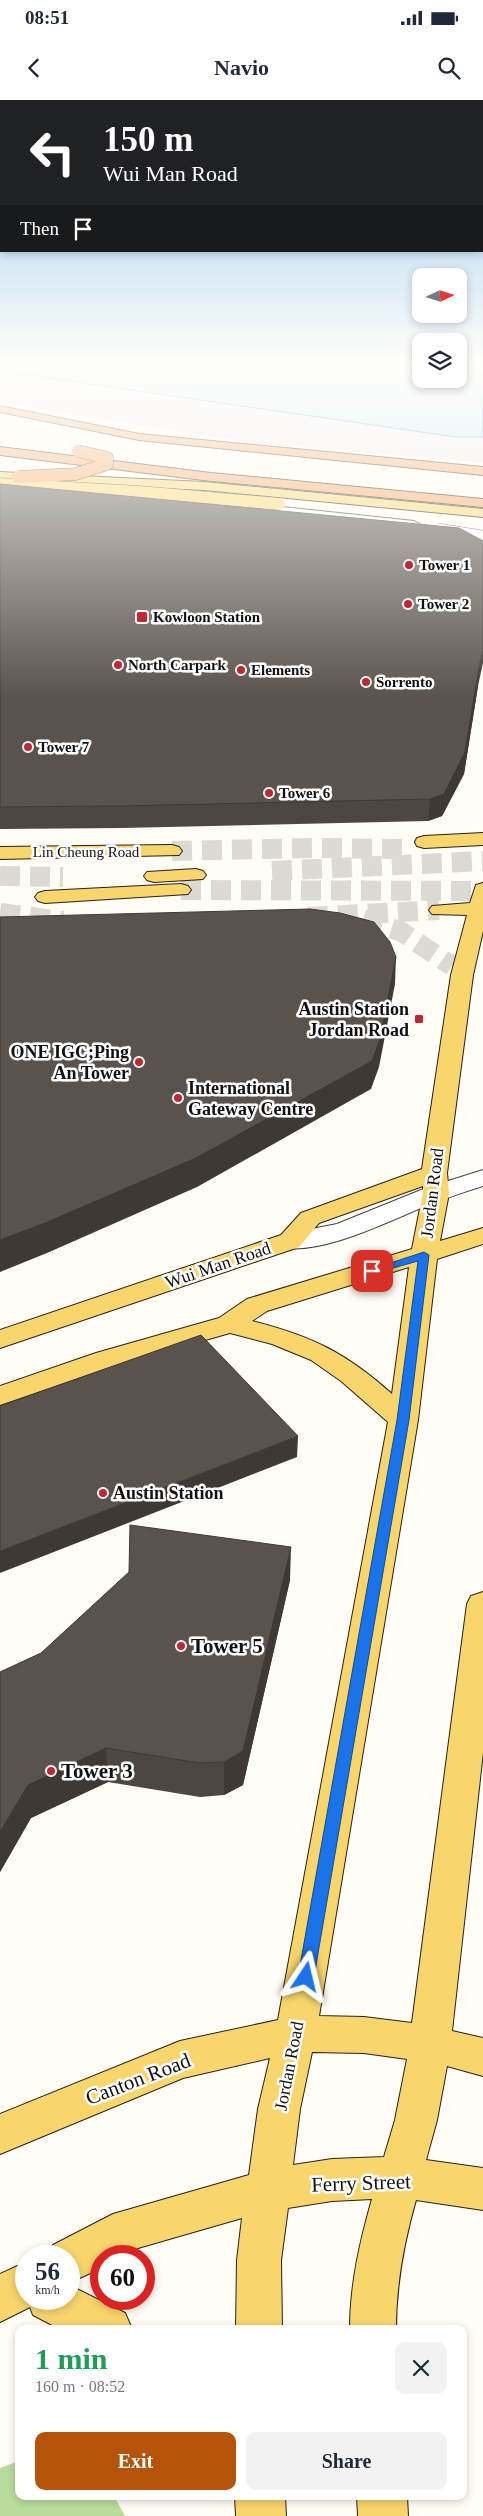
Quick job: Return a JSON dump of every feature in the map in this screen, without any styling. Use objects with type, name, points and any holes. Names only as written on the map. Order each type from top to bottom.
[{"type":"highway","points":[[18,477],[62,474]]},
{"type":"highway","points":[[185,474],[483,503]]},
{"type":"highway","points":[[385,474],[483,483]]},
{"type":"main road","points":[[2,486],[18,477],[204,486],[483,513]]},
{"type":"main road","points":[[2,486],[121,490],[483,525]]},
{"type":"main road","points":[[483,840],[426,846],[483,853]]},
{"type":"main road","name":"Lin Cheung Road","points":[[0,853],[172,851]]},
{"type":"main road","points":[[63,877],[196,875]]},
{"type":"main road","points":[[46,897],[181,890]]},
{"type":"main road","points":[[439,910],[481,901]]},
{"type":"main road","name":"Jordan Road","points":[[259,2325],[259,2260],[279,2108],[296,2034],[403,1420],[435,1183],[457,970],[481,901]]},
{"type":"main road","points":[[0,1396],[106,1359],[229,1324],[257,1305],[483,1236]]},
{"type":"main road","name":"Wui Man Road","points":[[0,1339],[290,1241]]},
{"type":"main road","points":[[229,1324],[268,1334],[319,1353],[355,1378],[403,1420]]},
{"type":"main road","points":[[373,2325],[373,2302],[384,2235],[416,2120],[430,2044],[483,1604]]},
{"type":"main road","name":"Canton Road","points":[[0,2134],[180,2060],[296,2034],[364,2035],[430,2044]]},
{"type":"main road","points":[[430,2044],[483,2057]]},
{"type":"main road","name":"Ferry Street","points":[[269,2190],[332,2180],[399,2177],[483,2189]]},
{"type":"main road","points":[[80,2256],[130,2229],[269,2190]]},
{"type":"main road","points":[[67,2310],[100,2325]]},
{"type":"main road","points":[[260,2500],[260,2516]]},
{"type":"main road","points":[[382,2500],[383,2516]]},
{"type":"street","points":[[2,486],[154,507]]},
{"type":"street","points":[[2,486],[327,515],[483,533]]},
{"type":"street","points":[[2,486],[483,538]]},
{"type":"street","points":[[213,512],[483,543]]},
{"type":"street","name":"Wui Man Road","points":[[290,1241],[319,1238],[344,1232],[435,1183],[483,1178]]},
{"type":"green space","points":[[15,2462],[15,2500],[116,2500],[125,2516],[0,2516],[0,2468]]},
{"type":"building","name":"Elements","points":[[0,484],[459,528],[483,541],[483,650],[465,752],[444,794],[430,799],[0,807]]},
{"type":"building","name":"International Gateway Centre","points":[[310,909],[340,913],[374,922],[390,942],[396,957],[380,1039],[372,1061],[196,1158],[45,1223],[0,1240],[0,917]]},
{"type":"building","name":"Austin Station","points":[[201,1335],[298,1436],[0,1551],[0,1406]]},
{"type":"building","name":"Tower 5","points":[[130,1525],[291,1547],[243,1751],[224,1762],[199,1763],[106,1748],[28,1785],[0,1832],[0,1672],[41,1653],[129,1572]]},
{"type":"tunnel","points":[[172,851],[316,848],[403,849]]},
{"type":"tunnel","points":[[272,871],[483,861]]},
{"type":"tunnel","points":[[0,876],[63,877]]},
{"type":"tunnel","points":[[181,890],[483,891]]},
{"type":"tunnel","points":[[308,917],[439,910]]},
{"type":"tunnel","points":[[0,913],[63,921]]},
{"type":"tunnel","points":[[363,919],[402,932],[452,966]]},
{"type":"place","name":"Tower 1","points":[[409,565]]},
{"type":"place","name":"Tower 2","points":[[408,604]]},
{"type":"place","name":"Kowloon Station","points":[[142,617]]},
{"type":"place","name":"North Carpark","points":[[118,665]]},
{"type":"place","name":"Elements","points":[[241,670]]},
{"type":"place","name":"Sorrento","points":[[366,682]]},
{"type":"place","name":"Tower 7","points":[[28,747]]},
{"type":"place","name":"Tower 6","points":[[269,793]]},
{"type":"place","name":"Austin Station Jordan Road","points":[[419,1019]]},
{"type":"place","name":"ONE IGC;Ping An Tower","points":[[139,1062]]},
{"type":"place","name":"International Gateway Centre","points":[[178,1098]]},
{"type":"place","name":"Austin Station","points":[[103,1493]]},
{"type":"place","name":"Tower 5","points":[[181,1646]]},
{"type":"place","name":"Tower 3","points":[[51,1771]]},
{"type":"route","points":[[306,1977],[403,1420],[424,1255],[372,1271]]}]
